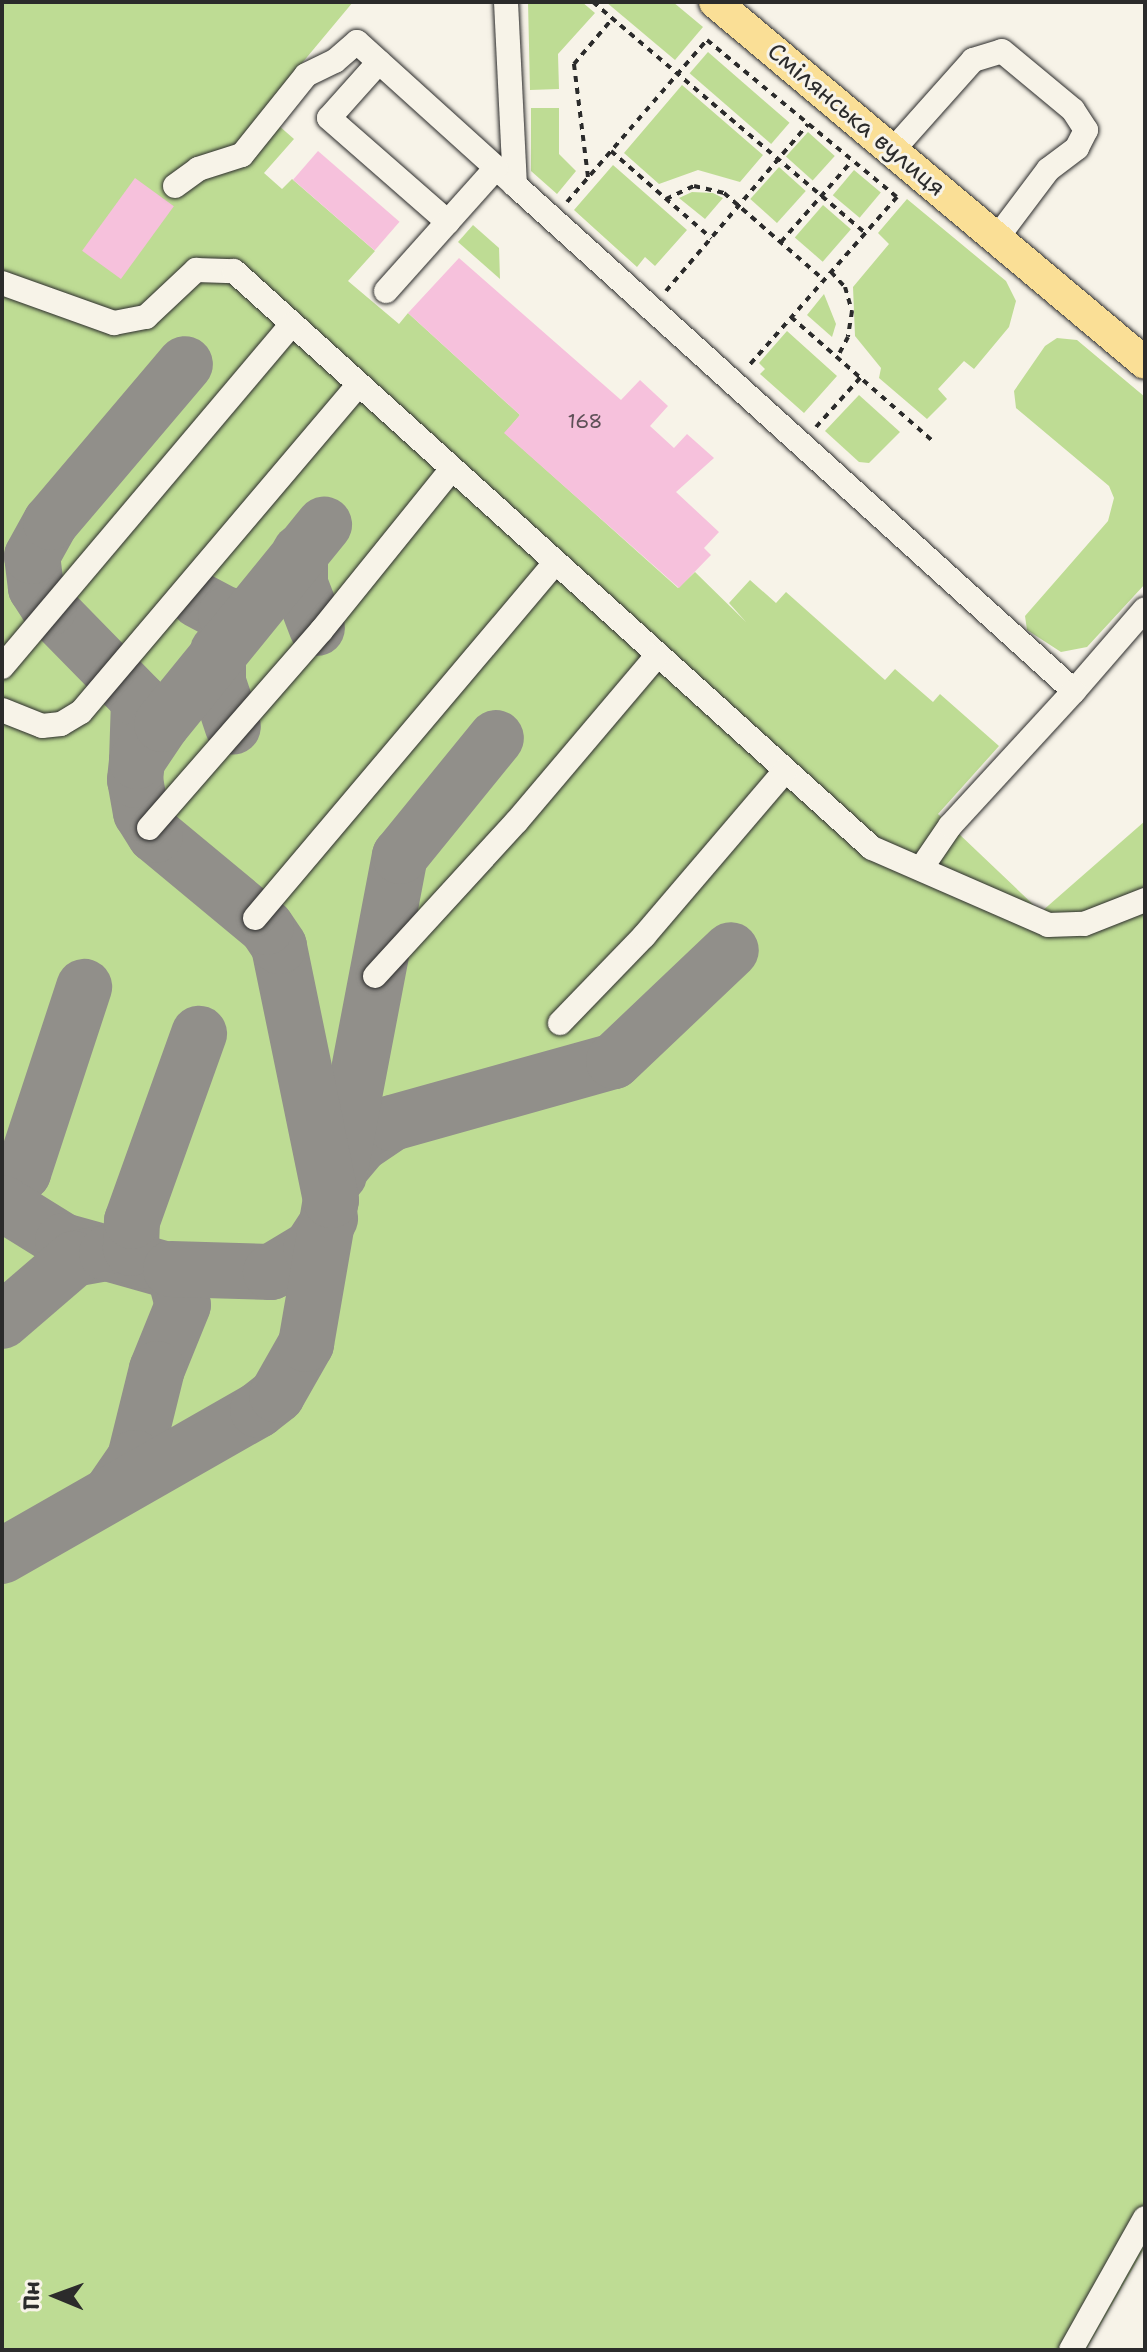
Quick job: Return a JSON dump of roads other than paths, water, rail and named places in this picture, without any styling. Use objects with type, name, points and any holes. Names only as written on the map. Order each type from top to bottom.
[{"type":"main road","name":"Смілянська вулиця","points":[[715,2],[1145,363]]},
{"type":"lane","points":[[506,2],[515,185]]},
{"type":"lane","points":[[175,186],[198,169],[242,155],[306,75],[335,61],[357,42],[1074,691]]},
{"type":"lane","points":[[892,151],[973,60],[1002,51],[1073,110],[1086,130],[1077,148],[1048,170],[996,239]]},
{"type":"lane","points":[[379,62],[329,118],[448,222]]},
{"type":"lane","points":[[386,291],[496,168]]},
{"type":"lane","points":[[2,283],[114,323],[146,317],[186,276],[221,267],[234,271],[357,387],[872,848],[922,867],[1048,925],[1084,924],[1145,900]]},
{"type":"lane","points":[[2,667],[291,325]]},
{"type":"lane","points":[[2,710],[42,726],[61,724],[81,712],[357,387]]},
{"type":"lane","points":[[149,828],[321,631],[450,471]]},
{"type":"lane","points":[[255,918],[554,564]]},
{"type":"lane","points":[[922,867],[950,826],[1145,609]]},
{"type":"lane","points":[[375,976],[517,821],[657,656]]},
{"type":"lane","points":[[560,1023],[644,936],[785,771]]},
{"type":"lane","points":[[1071,2350],[1145,2218]]}]
